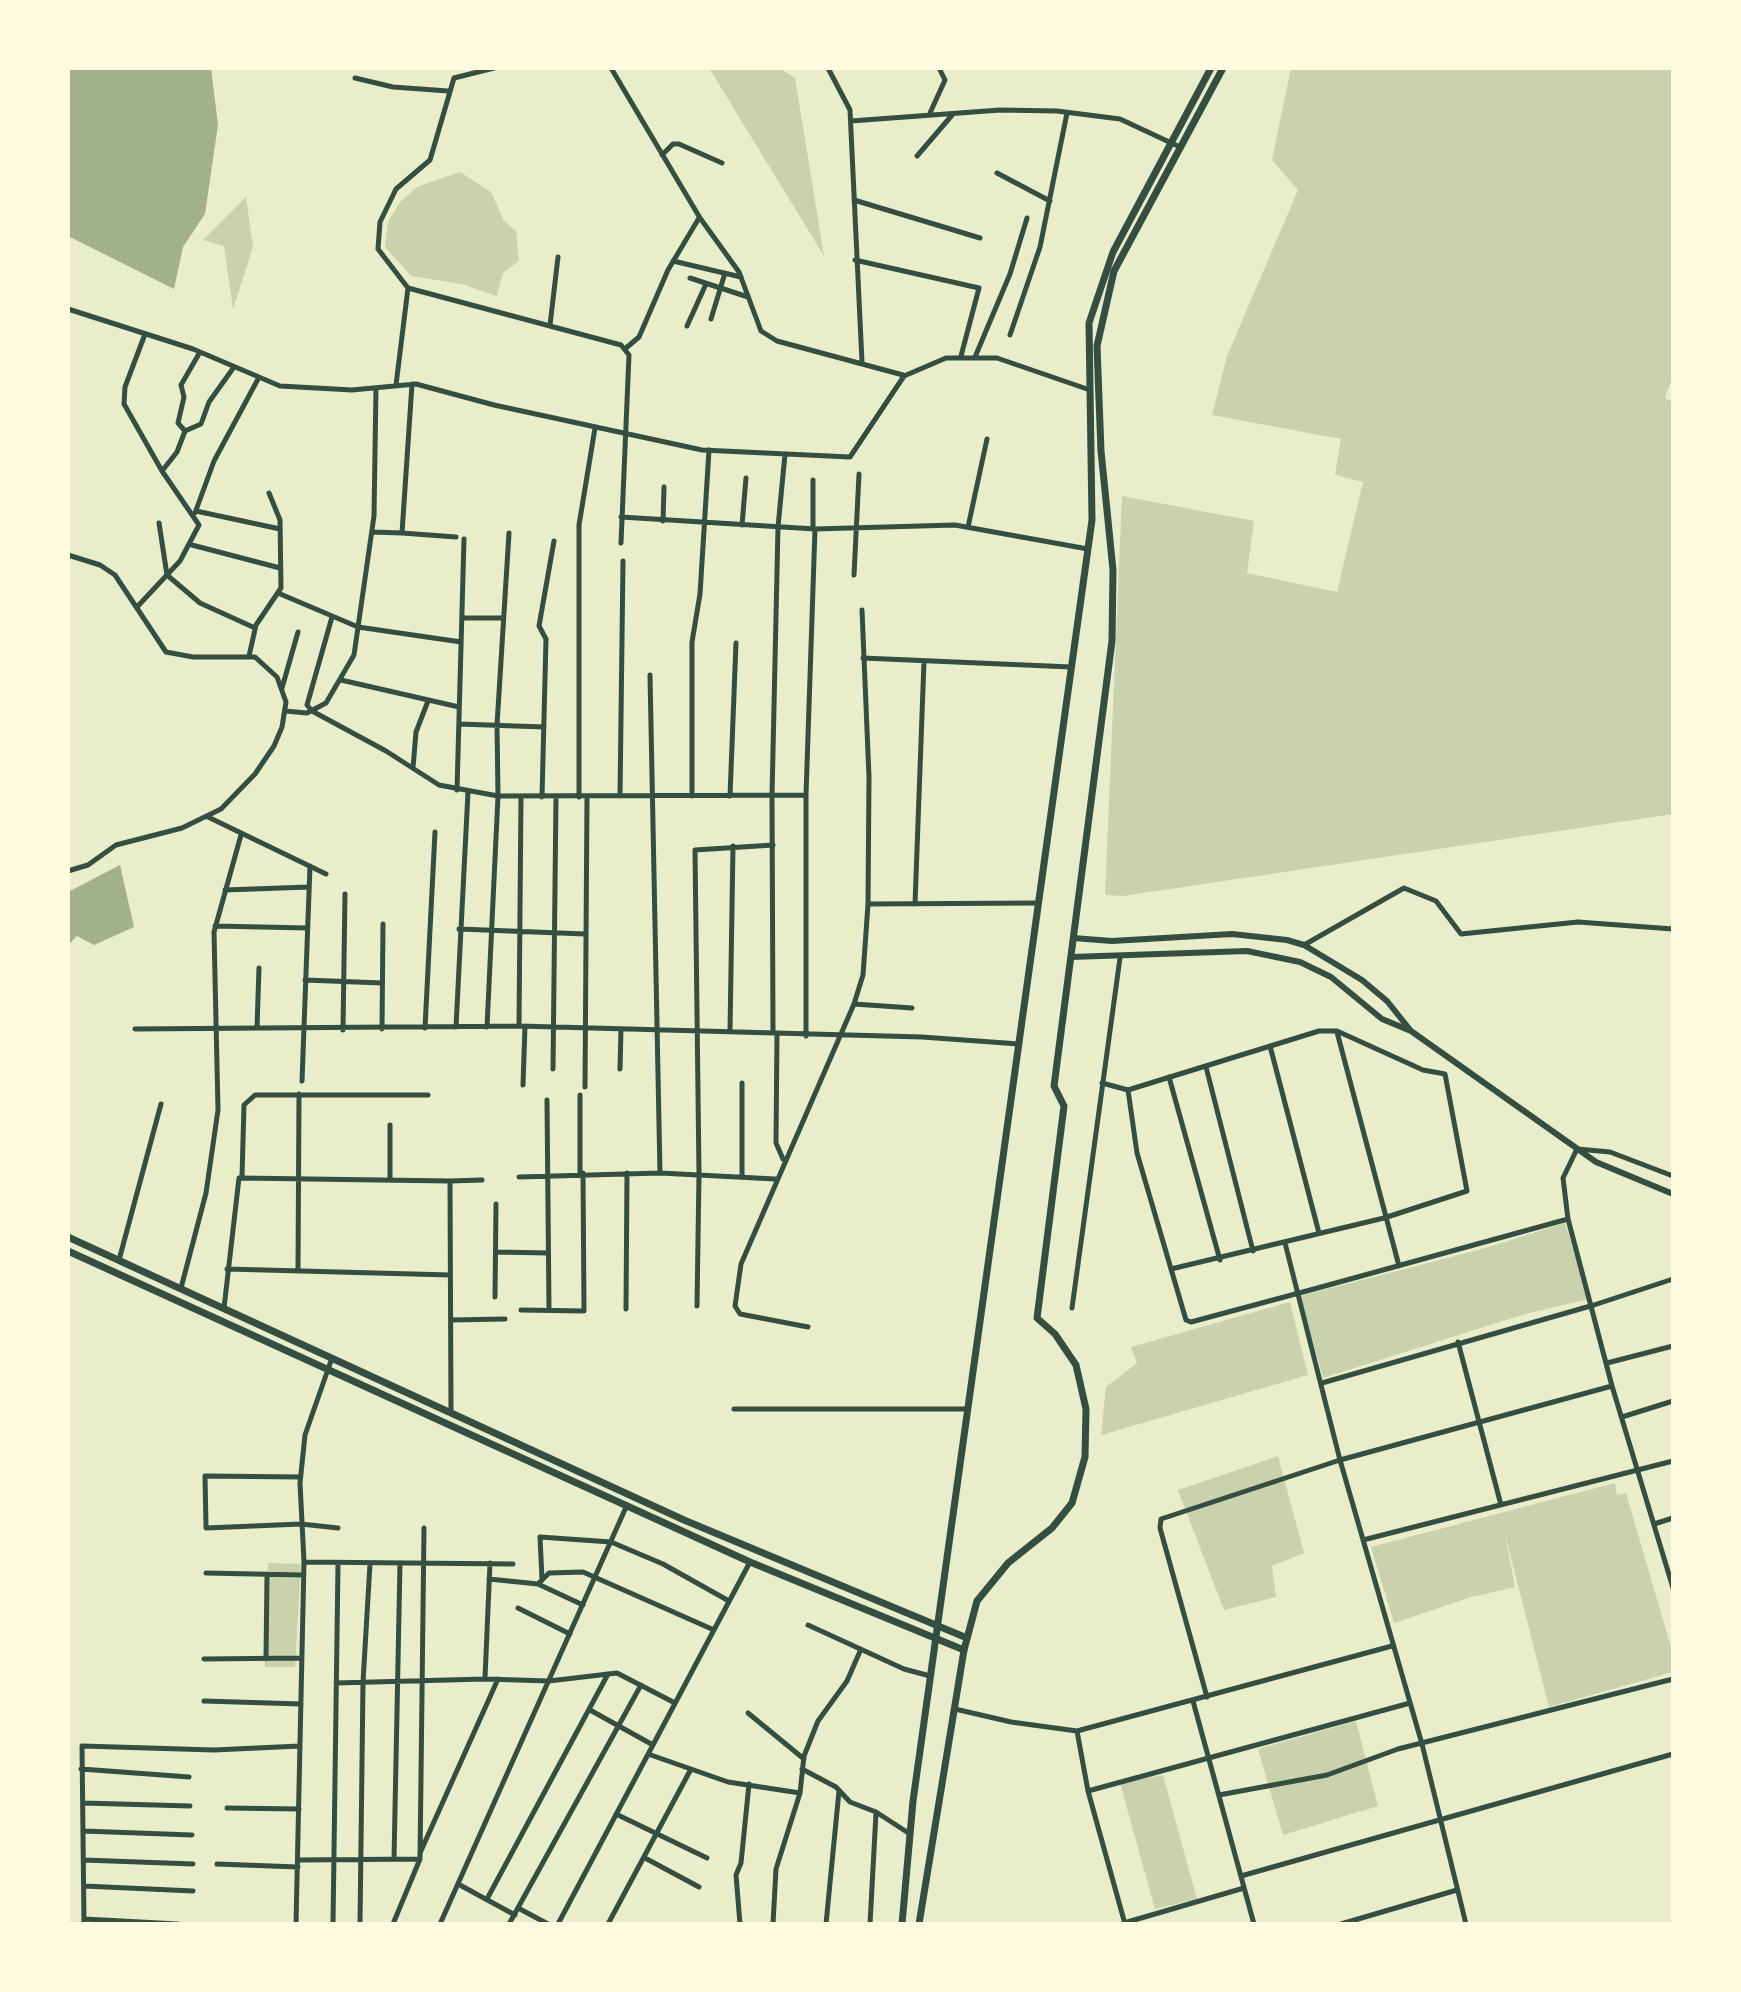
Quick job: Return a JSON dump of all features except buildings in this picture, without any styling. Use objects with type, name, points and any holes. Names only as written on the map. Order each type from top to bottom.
[{"type":"main road","points":[[902,1924],[910,1834],[931,1676],[1092,520],[1089,323],[1113,252],[1211,68]]},
{"type":"main road","points":[[919,1924],[964,1650],[977,1601],[1008,1563],[1052,1528],[1072,1503],[1085,1457],[1086,1409],[1076,1365],[1055,1334],[1037,1318],[1064,1106],[1054,1086],[1112,641],[1113,570],[1098,389],[1100,320],[1120,259],[1223,68]]},
{"type":"main road","points":[[1092,520],[1108,520]]},
{"type":"main road","points":[[68,1237],[684,1520],[967,1638]]},
{"type":"main road","points":[[68,1251],[750,1562],[964,1650]]},
{"type":"street","points":[[494,68],[456,76],[448,91],[430,160],[396,189],[378,231],[378,249],[408,288],[626,348],[629,355],[623,433],[621,543]]},
{"type":"street","points":[[611,68],[700,218],[741,277],[756,322],[769,339],[862,362],[904,376]]},
{"type":"street","points":[[828,68],[843,92],[851,121],[862,362]]},
{"type":"street","points":[[930,113],[945,80],[939,68]]},
{"type":"street","points":[[355,78],[393,87],[448,91]]},
{"type":"street","points":[[851,121],[930,113],[1026,109],[1120,119],[1180,147]]},
{"type":"street","points":[[1010,335],[1036,263],[1067,113]]},
{"type":"street","points":[[917,156],[954,114]]},
{"type":"street","points":[[662,155],[673,144],[679,144],[722,163]]},
{"type":"street","points":[[997,173],[1050,201]]},
{"type":"street","points":[[854,200],[980,238]]},
{"type":"street","points":[[626,348],[639,337],[673,261],[700,218]]},
{"type":"street","points":[[975,357],[1010,274],[1027,218]]},
{"type":"street","points":[[550,325],[558,257]]},
{"type":"street","points":[[855,260],[979,288],[961,356]]},
{"type":"street","points":[[673,261],[741,277]]},
{"type":"street","points":[[711,319],[725,273]]},
{"type":"street","points":[[690,278],[748,297]]},
{"type":"street","points":[[687,326],[706,283]]},
{"type":"street","points":[[396,385],[408,288]]},
{"type":"street","points":[[68,309],[200,352],[258,379],[305,390],[412,384],[595,428],[709,450],[850,457],[904,376],[930,362],[961,356],[1012,362],[1090,390]]},
{"type":"street","points":[[137,607],[192,545],[199,525],[195,513],[162,471],[123,398],[145,334]]},
{"type":"street","points":[[185,431],[178,423],[184,397],[181,385],[200,352]]},
{"type":"street","points":[[162,471],[177,452],[185,431],[201,424],[209,402],[234,367]]},
{"type":"street","points":[[195,513],[214,461],[258,379]]},
{"type":"street","points":[[402,533],[412,384]]},
{"type":"street","points":[[285,711],[312,711],[326,703],[351,663],[373,532],[376,388]]},
{"type":"street","points":[[579,797],[579,525],[595,428]]},
{"type":"street","points":[[968,527],[987,439]]},
{"type":"street","points":[[692,796],[692,642],[705,525],[709,450]]},
{"type":"street","points":[[783,1159],[776,1143],[772,796],[778,527],[785,454]]},
{"type":"street","points":[[854,575],[859,474]]},
{"type":"street","points":[[742,525],[746,478]]},
{"type":"street","points":[[806,1036],[806,795],[813,480]]},
{"type":"street","points":[[663,521],[664,487]]},
{"type":"street","points":[[249,656],[255,628],[278,593],[279,514],[269,493]]},
{"type":"street","points":[[195,513],[280,529]]},
{"type":"street","points":[[621,517],[705,525],[854,530],[948,524],[1088,549]]},
{"type":"street","points":[[159,523],[167,575],[200,603],[255,628]]},
{"type":"street","points":[[373,532],[456,537]]},
{"type":"street","points":[[487,1027],[498,796],[497,725],[509,533]]},
{"type":"street","points":[[457,790],[464,539]]},
{"type":"street","points":[[542,797],[546,639],[539,626],[554,541]]},
{"type":"street","points":[[192,545],[280,568]]},
{"type":"street","points":[[68,555],[109,569],[166,652],[193,657],[249,656],[271,668],[282,688],[285,711],[274,746],[255,774],[221,809],[208,817],[116,845],[88,865],[68,871]]},
{"type":"street","points":[[620,796],[623,561]]},
{"type":"street","points":[[278,593],[358,627],[461,642]]},
{"type":"street","points":[[808,1327],[740,1314],[735,1306],[741,1264],[783,1159],[854,1004],[863,975],[868,904],[868,727],[862,610]]},
{"type":"street","points":[[332,617],[307,700],[312,711],[439,785],[498,796],[806,795]]},
{"type":"street","points":[[462,618],[502,618]]},
{"type":"street","points":[[282,688],[298,632]]},
{"type":"street","points":[[730,796],[736,643]]},
{"type":"street","points":[[863,658],[1071,667]]},
{"type":"street","points":[[915,904],[924,661]]},
{"type":"street","points":[[650,675],[660,1173]]},
{"type":"street","points":[[341,680],[459,707]]},
{"type":"street","points":[[413,769],[416,732],[428,700]]},
{"type":"street","points":[[459,724],[544,727]]},
{"type":"street","points":[[456,1027],[468,792]]},
{"type":"street","points":[[521,796],[523,1085]]},
{"type":"street","points":[[553,1069],[556,797]]},
{"type":"street","points":[[585,1087],[583,1028],[587,797]]},
{"type":"street","points":[[208,817],[326,874]]},
{"type":"street","points":[[425,1028],[435,832]]},
{"type":"street","points":[[181,1288],[206,1193],[218,1110],[214,1027],[215,926],[241,835]]},
{"type":"street","points":[[697,1306],[699,1174],[695,848],[773,845]]},
{"type":"street","points":[[730,1031],[733,846]]},
{"type":"street","points":[[302,1081],[310,866]]},
{"type":"street","points":[[225,890],[309,887]]},
{"type":"street","points":[[1304,945],[1404,888],[1436,901],[1461,934],[1587,922],[1673,929]]},
{"type":"street","points":[[343,1030],[345,894]]},
{"type":"street","points":[[868,904],[1038,903]]},
{"type":"street","points":[[382,1029],[383,924]]},
{"type":"street","points":[[215,926],[307,928]]},
{"type":"street","points":[[459,929],[585,934]]},
{"type":"street","points":[[1073,938],[1112,941],[1250,934],[1304,945],[1362,980],[1401,1016],[1411,1031]]},
{"type":"street","points":[[1071,957],[1120,958],[1211,951],[1257,952],[1286,958],[1331,977],[1382,1019],[1411,1031],[1611,1171],[1673,1194]]},
{"type":"street","points":[[1072,1308],[1120,958]]},
{"type":"street","points":[[257,1028],[259,968]]},
{"type":"street","points":[[305,980],[382,983]]},
{"type":"street","points":[[854,1004],[912,1008]]},
{"type":"street","points":[[135,1029],[343,1030],[522,1026],[730,1031],[1019,1044]]},
{"type":"street","points":[[620,1069],[621,1029]]},
{"type":"street","points":[[1102,1083],[1128,1090],[1319,1031],[1337,1031],[1423,1070],[1445,1074],[1469,1189],[1384,1218],[1220,1260],[1171,1269]]},
{"type":"street","points":[[1337,1031],[1399,1266]]},
{"type":"street","points":[[1270,1046],[1319,1233]]},
{"type":"street","points":[[1206,1067],[1253,1251]]},
{"type":"street","points":[[1169,1077],[1220,1260]]},
{"type":"street","points":[[742,1083],[742,1176]]},
{"type":"street","points":[[1128,1090],[1136,1147],[1188,1322],[1568,1219]]},
{"type":"street","points":[[242,1177],[247,1100],[265,1094],[428,1095]]},
{"type":"street","points":[[298,1271],[299,1094]]},
{"type":"street","points":[[521,1310],[584,1311],[580,1095]]},
{"type":"street","points":[[547,1100],[549,1309]]},
{"type":"street","points":[[119,1260],[161,1104]]},
{"type":"street","points":[[390,1125],[390,1179]]},
{"type":"street","points":[[1577,1149],[1610,1152],[1673,1176]]},
{"type":"street","points":[[1577,1149],[1563,1178],[1568,1219],[1594,1305],[1612,1386],[1672,1583]]},
{"type":"street","points":[[626,1309],[627,1173]]},
{"type":"street","points":[[519,1177],[660,1173],[775,1179]]},
{"type":"street","points":[[224,1308],[236,1181],[242,1177],[482,1180]]},
{"type":"street","points":[[450,1181],[451,1411]]},
{"type":"street","points":[[495,1297],[496,1204]]},
{"type":"street","points":[[1285,1243],[1295,1294],[1322,1383],[1340,1460],[1422,1744],[1466,1924]]},
{"type":"street","points":[[496,1252],[548,1253]]},
{"type":"street","points":[[227,1269],[450,1275]]},
{"type":"street","points":[[1322,1383],[1594,1305],[1673,1279]]},
{"type":"street","points":[[451,1320],[505,1319]]},
{"type":"street","points":[[1458,1342],[1501,1505]]},
{"type":"street","points":[[1607,1363],[1673,1347]]},
{"type":"street","points":[[296,1924],[304,1562],[300,1477],[305,1435],[333,1357]]},
{"type":"street","points":[[1207,1697],[1160,1528],[1161,1519],[1340,1460],[1612,1386]]},
{"type":"street","points":[[1622,1417],[1673,1401]]},
{"type":"street","points":[[734,1409],[968,1409]]},
{"type":"street","points":[[1363,1540],[1673,1461]]},
{"type":"street","points":[[300,1477],[205,1476],[206,1528],[301,1524],[338,1528]]},
{"type":"street","points":[[440,1924],[627,1505]]},
{"type":"street","points":[[1654,1524],[1673,1518]]},
{"type":"street","points":[[420,1856],[424,1528]]},
{"type":"street","points":[[540,1581],[540,1537],[611,1542],[663,1564],[729,1601]]},
{"type":"street","points":[[304,1562],[513,1564]]},
{"type":"street","points":[[558,1924],[750,1562]]},
{"type":"street","points":[[485,1679],[490,1563]]},
{"type":"street","points":[[333,1924],[338,1564]]},
{"type":"street","points":[[360,1924],[365,1773],[363,1682],[370,1564]]},
{"type":"street","points":[[394,1859],[400,1564]]},
{"type":"street","points":[[540,1581],[549,1573],[578,1571],[714,1630]]},
{"type":"street","points":[[206,1573],[303,1575]]},
{"type":"street","points":[[266,1659],[267,1574]]},
{"type":"street","points":[[489,1579],[540,1581],[583,1605]]},
{"type":"street","points":[[518,1608],[570,1634]]},
{"type":"street","points":[[808,1625],[904,1669],[931,1676]]},
{"type":"street","points":[[955,1709],[1011,1722],[1077,1731],[1392,1646]]},
{"type":"street","points":[[773,1924],[776,1869],[800,1793],[804,1759],[818,1721],[847,1681],[861,1649]]},
{"type":"street","points":[[204,1659],[302,1658]]},
{"type":"street","points":[[336,1683],[485,1679],[549,1681],[608,1673],[626,1676],[675,1703]]},
{"type":"street","points":[[487,1899],[608,1673]]},
{"type":"street","points":[[393,1924],[498,1679]]},
{"type":"street","points":[[1219,1795],[1327,1775],[1386,1753],[1673,1679]]},
{"type":"street","points":[[509,1924],[641,1685]]},
{"type":"street","points":[[204,1701],[301,1704]]},
{"type":"street","points":[[1193,1701],[1254,1924]]},
{"type":"street","points":[[1088,1791],[1410,1703]]},
{"type":"street","points":[[590,1710],[653,1745]]},
{"type":"street","points":[[748,1713],[804,1759]]},
{"type":"street","points":[[1077,1731],[1088,1791],[1124,1924],[1244,1888]]},
{"type":"street","points":[[178,1924],[84,1921],[81,1750],[85,1744],[214,1750],[300,1746]]},
{"type":"street","points":[[648,1754],[728,1782],[800,1793]]},
{"type":"street","points":[[1241,1876],[1441,1817],[1673,1754]]},
{"type":"street","points":[[81,1769],[189,1777]]},
{"type":"street","points":[[608,1924],[691,1769]]},
{"type":"street","points":[[802,1769],[839,1791],[850,1802],[876,1812],[910,1834]]},
{"type":"street","points":[[740,1924],[736,1875],[741,1863],[749,1784]]},
{"type":"street","points":[[826,1924],[839,1791]]},
{"type":"street","points":[[83,1803],[190,1806]]},
{"type":"street","points":[[227,1808],[299,1809]]},
{"type":"street","points":[[870,1924],[876,1812]]},
{"type":"street","points":[[616,1814],[707,1858]]},
{"type":"street","points":[[83,1831],[192,1835]]},
{"type":"street","points":[[217,1864],[420,1856]]},
{"type":"street","points":[[645,1858],[699,1887]]},
{"type":"street","points":[[84,1860],[193,1864]]},
{"type":"street","points":[[458,1884],[515,1915]]},
{"type":"street","points":[[84,1886],[193,1891]]},
{"type":"street","points":[[1341,1924],[1457,1890]]},
{"type":"street","points":[[518,1908],[548,1924]]},
{"type":"shaded area","points":[[68,68],[211,68],[218,125],[205,214],[183,247],[174,289],[68,236]]},
{"type":"shaded area","points":[[709,68],[779,68],[795,78],[824,256]]},
{"type":"shaded area","points":[[1291,68],[1673,68],[1673,376],[1665,398],[1673,402],[1673,814],[1123,896],[1105,895],[1122,496],[1254,521],[1247,573],[1337,592],[1363,482],[1335,475],[1341,439],[1212,415],[1227,356],[1298,190],[1272,160]]},
{"type":"shaded area","points":[[460,172],[491,192],[504,221],[516,231],[519,261],[503,273],[497,296],[462,284],[411,276],[385,247],[388,222],[400,202],[417,187]]},
{"type":"shaded area","points":[[246,197],[253,247],[233,309],[224,246],[203,240]]},
{"type":"shaded area","points":[[120,865],[134,927],[94,945],[77,936],[68,945],[68,892]]},
{"type":"shaded area","points":[[1565,1223],[1589,1299],[1525,1314],[1323,1378],[1300,1296],[1482,1249]]},
{"type":"shaded area","points":[[1290,1302],[1308,1375],[1101,1435],[1106,1387],[1137,1363],[1131,1347]]},
{"type":"shaded area","points":[[1278,1456],[1304,1553],[1272,1566],[1276,1597],[1224,1610],[1178,1490]]},
{"type":"shaded area","points":[[1615,1483],[1617,1495],[1626,1493],[1673,1654],[1673,1672],[1549,1707],[1505,1534],[1515,1587],[1468,1598],[1394,1623],[1371,1547]]},
{"type":"shaded area","points":[[268,1563],[301,1564],[295,1667],[265,1667]]},
{"type":"shaded area","points":[[1356,1721],[1378,1806],[1283,1835],[1258,1749]]},
{"type":"shaded area","points":[[1163,1775],[1197,1899],[1155,1909],[1120,1783]]}]
